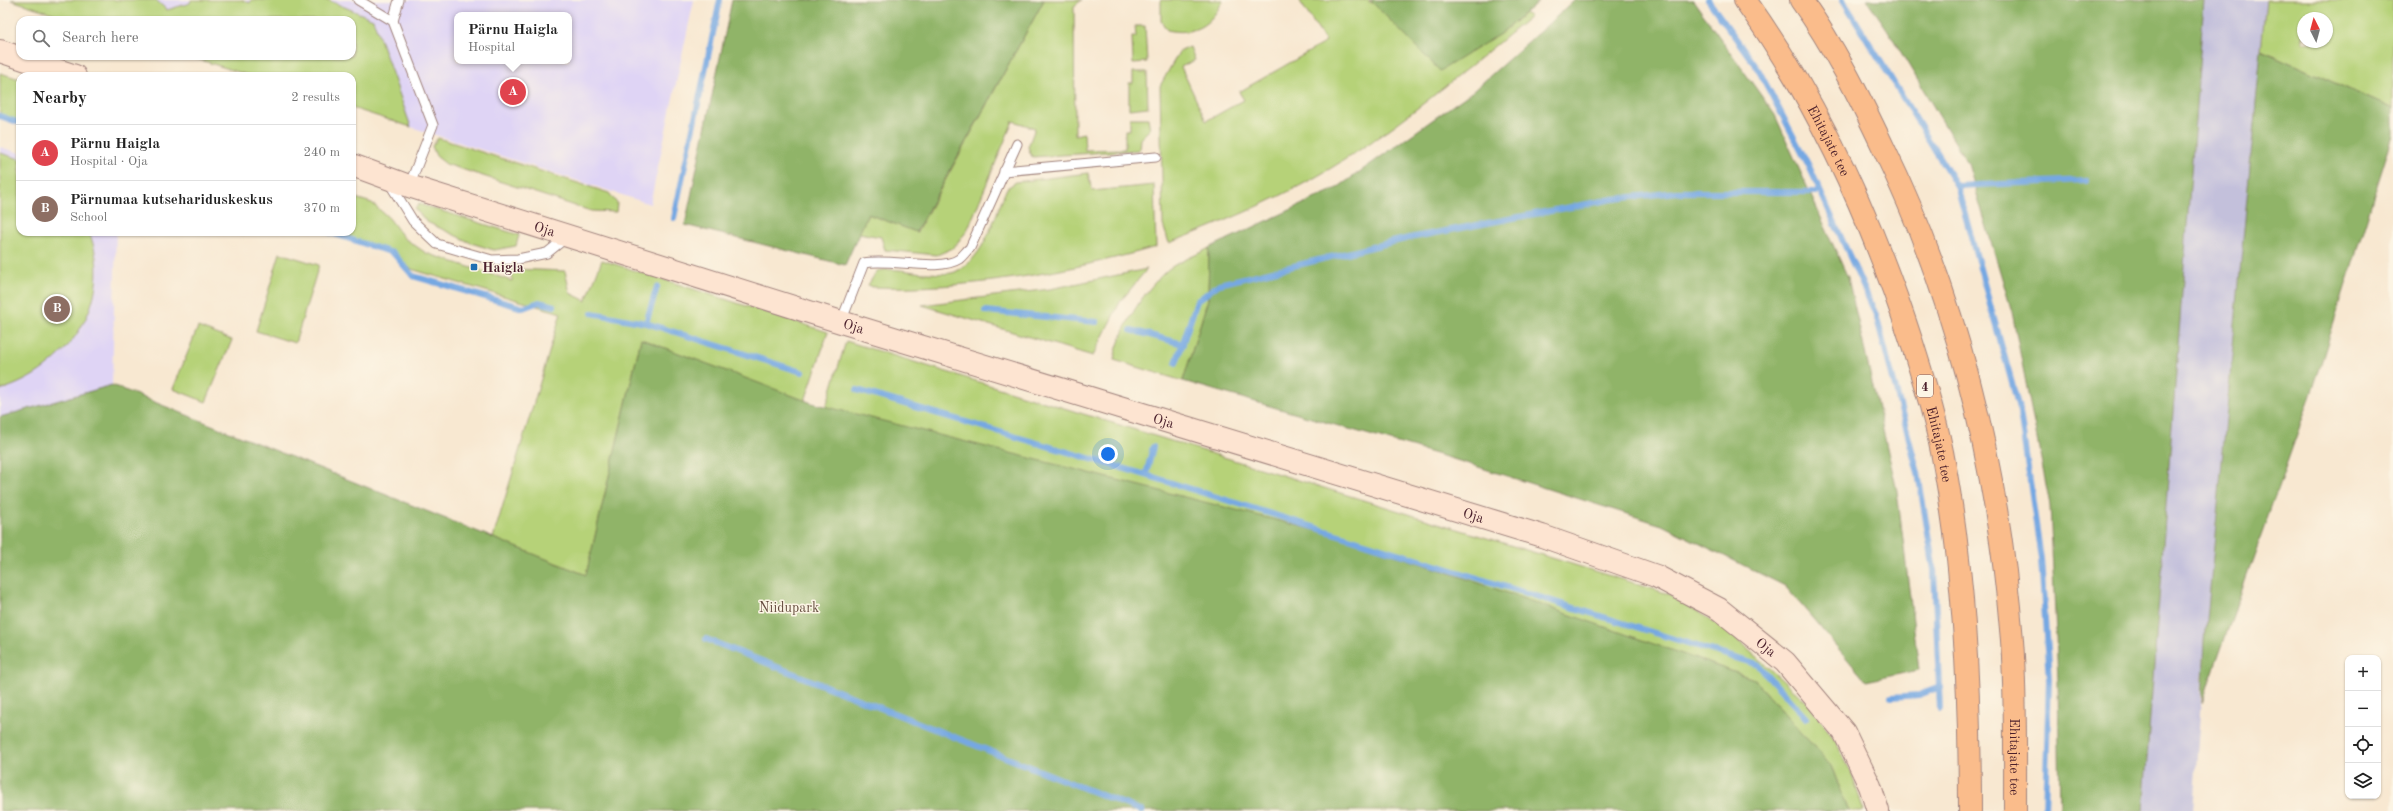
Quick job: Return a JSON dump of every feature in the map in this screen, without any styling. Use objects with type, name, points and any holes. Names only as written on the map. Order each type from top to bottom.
[{"type":"highway","name":"Ehitajate tee","points":[[1745,0],[1767,31],[1814,112],[1856,196],[1896,293],[1925,383],[1945,467],[1958,561],[1965,661],[1970,811]]},
{"type":"highway","name":"Ehitajate tee","points":[[1800,0],[1860,98],[1900,181],[1920,226],[1960,343],[1984,436],[2004,558],[2012,641],[2015,811]]},
{"type":"street","points":[[0,51],[16,56]]},
{"type":"street","points":[[27,60],[63,72]]},
{"type":"street","name":"Oja","points":[[356,167],[409,186],[569,235],[840,322],[1542,536],[1656,576],[1719,609],[1785,662],[1844,732],[1870,786],[1878,811]]},
{"type":"lane","points":[[358,0],[393,21]]},
{"type":"lane","points":[[399,0],[393,21],[433,125],[409,186]]},
{"type":"lane","points":[[840,322],[864,263],[892,261],[930,266],[945,264],[958,259],[970,248],[1017,144]]},
{"type":"lane","points":[[1004,171],[1156,157]]},
{"type":"lane","points":[[386,177],[413,221],[436,244],[492,260],[518,260],[547,253],[569,235]]},
{"type":"shaded area","points":[[11,0],[694,0],[650,204],[356,109],[356,72],[238,72],[201,60],[356,60],[356,16],[61,16]]},
{"type":"shaded area","points":[[2204,0],[2266,0],[2205,641],[2193,811],[2143,811]]},
{"type":"shaded area","points":[[0,147],[16,152],[16,236],[116,236],[112,385],[0,417]]},
{"type":"green space","points":[[11,0],[156,0],[167,10],[190,3],[191,0],[242,0],[250,3],[251,0],[328,0],[373,19],[411,127],[356,109],[356,72],[238,72],[201,60],[356,60],[356,16],[61,16]]},
{"type":"green space","points":[[732,0],[1044,0],[916,232],[868,214],[845,265],[685,225]]},
{"type":"green space","points":[[1044,0],[1082,0],[1074,6],[1075,135],[1084,133],[1085,150],[1125,149],[1125,130],[1130,130],[1130,118],[1148,118],[1150,129],[1140,139],[1139,150],[1032,157],[1028,147],[1035,128],[1013,121],[967,231],[953,248],[937,255],[885,250],[881,237],[859,233],[868,214],[917,232]]},
{"type":"green space","points":[[1161,0],[1223,0],[1213,16],[1201,27],[1194,30],[1177,31],[1167,30],[1161,21]]},
{"type":"green space","points":[[1299,0],[1370,0],[1369,2],[1500,34],[1525,13],[1530,17],[1426,102],[1344,160],[1298,187],[1226,221],[1169,243],[1163,225],[1160,86],[1179,52],[1190,47],[1195,60],[1181,67],[1206,121],[1244,100],[1239,92],[1326,42]]},
{"type":"green space","points":[[1370,0],[1540,0],[1500,34],[1440,71]]},
{"type":"green space","points":[[1575,0],[1693,0],[1775,115],[1848,278],[1897,491],[1919,670],[1866,681],[1785,586],[1662,525],[1453,459],[1183,381],[1208,299],[1209,248],[1337,188],[1473,91]]},
{"type":"green space","points":[[1867,0],[2204,0],[2143,811],[2060,811],[2058,680],[2050,505],[2012,312],[1968,164],[1887,29]]},
{"type":"green space","points":[[2266,0],[2393,0],[2393,109],[2261,50]]},
{"type":"green space","points":[[1135,26],[1145,26],[1147,62],[1133,63],[1132,37],[1136,37]]},
{"type":"green space","points":[[2261,50],[2393,109],[2393,135],[2313,389],[2202,703],[2205,641]]},
{"type":"green space","points":[[1133,72],[1147,72],[1148,107],[1129,109],[1129,83],[1133,83]]},
{"type":"green space","points":[[0,73],[16,78],[16,122],[0,116]]},
{"type":"green space","points":[[438,138],[609,193],[617,203],[616,212],[591,211],[446,164],[436,156],[432,146]]},
{"type":"green space","points":[[0,153],[16,158],[16,236],[90,236],[96,258],[96,283],[91,307],[80,329],[65,350],[46,367],[24,381],[0,390]]},
{"type":"green space","points":[[1088,173],[1092,191],[1154,185],[1156,247],[1086,265],[980,283],[908,287],[872,287],[868,285],[877,271],[896,270],[940,274],[955,272],[966,266],[982,247],[1007,188],[1016,182]]},
{"type":"green space","points":[[356,198],[372,203],[389,218],[404,238],[426,253],[512,281],[512,269],[565,271],[570,293],[586,301],[602,260],[828,332],[805,401],[641,339],[586,575],[493,538],[561,313],[411,269],[393,253],[340,236],[356,236]]},
{"type":"green space","points":[[419,204],[519,235],[516,246],[494,250],[471,243],[427,222],[415,209]]},
{"type":"green space","points":[[1209,248],[1208,299],[1183,381],[1114,360],[1126,325],[1140,302],[1155,282],[1169,269]]},
{"type":"green space","points":[[280,253],[319,265],[295,343],[256,331]]},
{"type":"green space","points":[[1147,269],[1120,302],[1093,356],[922,305],[1050,289]]},
{"type":"green space","points":[[198,327],[232,340],[206,402],[173,389]]},
{"type":"green space","name":"Niidupark","points":[[641,339],[812,403],[1331,534],[1450,573],[1754,679],[1831,766],[1849,811],[0,811],[0,417],[112,385],[586,575]]},
{"type":"green space","points":[[846,341],[1669,594],[1725,629],[1809,704],[1835,740],[1851,772],[1864,811],[1849,811],[1831,766],[1754,679],[1615,632],[826,407]]},
{"type":"waterway","points":[[674,218],[720,0]]},
{"type":"waterway","points":[[1708,0],[1758,69],[1809,166],[1876,315],[1918,473],[1934,570],[1940,709]]},
{"type":"waterway","points":[[1843,0],[1957,186],[2020,412],[2041,559],[2049,680],[2045,811]]},
{"type":"waterway","points":[[0,116],[16,122]]},
{"type":"waterway","points":[[1957,186],[2086,180]]},
{"type":"waterway","points":[[1176,363],[1197,301],[1219,284],[1409,238],[1613,199],[1677,192],[1819,192]]},
{"type":"waterway","points":[[340,236],[393,253],[413,276],[523,308],[539,302],[554,306]]},
{"type":"waterway","points":[[646,323],[657,287]]},
{"type":"waterway","points":[[985,311],[1097,322]]},
{"type":"waterway","points":[[592,313],[646,323],[802,372]]},
{"type":"waterway","points":[[1131,330],[1183,344]]},
{"type":"waterway","points":[[857,390],[1146,475],[1758,665],[1806,718]]},
{"type":"waterway","points":[[1146,475],[1153,447]]},
{"type":"waterway","points":[[706,639],[1142,811]]},
{"type":"waterway","points":[[1892,697],[1919,695],[1940,687]]},
{"type":"place","name":"Pärnu Haigla","points":[[513,92]]},
{"type":"place","name":"Haigla","points":[[474,267]]},
{"type":"place","name":"Pärnumaa kutsehariduskeskus","points":[[57,309]]}]
